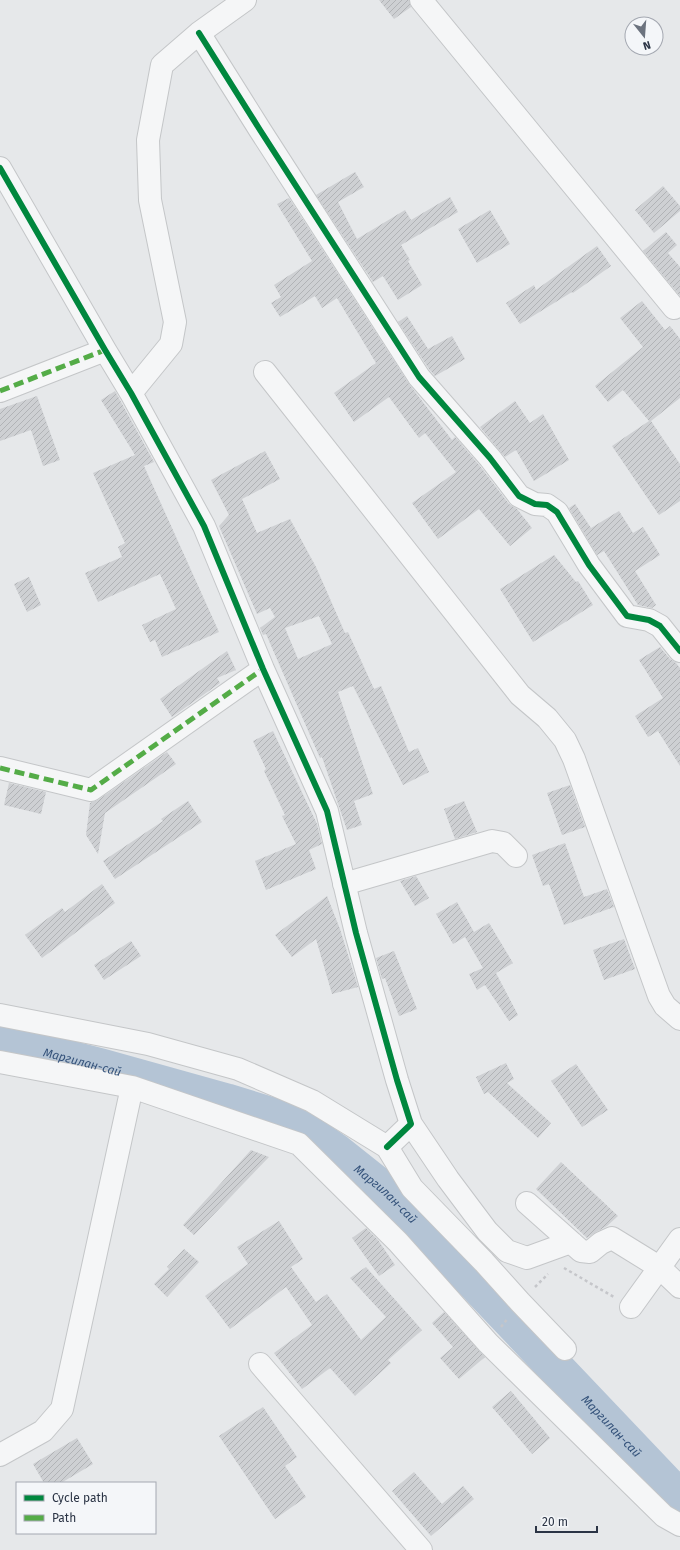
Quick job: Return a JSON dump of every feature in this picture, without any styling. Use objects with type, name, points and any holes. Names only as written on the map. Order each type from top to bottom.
[{"type":"street","points":[[131,394],[171,344],[175,322],[150,200],[148,140],[162,65],[199,33],[245,0]]},
{"type":"street","points":[[421,0],[674,308]]},
{"type":"street","points":[[199,33],[419,377],[490,458],[519,496],[535,504],[547,505],[557,512],[588,564],[627,616],[649,620],[660,626],[680,651]]},
{"type":"street","points":[[0,168],[131,394],[204,526],[263,668],[326,811],[362,955],[411,1124],[448,1179],[487,1231],[507,1252],[527,1258],[571,1242]]},
{"type":"street","points":[[0,391],[105,350]]},
{"type":"street","points":[[265,372],[520,695],[547,718],[565,740],[574,759],[659,996],[665,1006],[680,1019]]},
{"type":"street","points":[[0,768],[91,790],[263,668]]},
{"type":"street","points":[[344,884],[492,841],[503,843],[516,856]]},
{"type":"street","points":[[0,1015],[148,1044],[238,1069],[312,1101],[387,1147],[412,1188],[484,1262],[565,1349]]},
{"type":"street","points":[[0,1062],[132,1088],[299,1144],[398,1242],[488,1343],[664,1516],[680,1525]]},
{"type":"street","points":[[0,1455],[43,1431],[62,1409],[132,1088]]},
{"type":"street","points":[[387,1147],[411,1124]]},
{"type":"street","points":[[526,1203],[581,1251],[590,1252],[601,1243],[612,1238],[659,1267],[680,1287]]},
{"type":"street","points":[[631,1307],[680,1238]]},
{"type":"street","points":[[260,1364],[421,1550]]},
{"type":"path","points":[[558,1264],[631,1307]]},
{"type":"path","points":[[488,1343],[520,1302],[553,1270]]},
{"type":"building","points":[[379,0],[409,0],[411,7],[394,19]]},
{"type":"building","points":[[355,172],[364,187],[338,202],[357,239],[405,210],[411,220],[450,197],[458,212],[401,245],[410,260],[408,261],[422,285],[398,300],[383,276],[373,282],[316,195]]},
{"type":"building","points":[[663,186],[680,206],[680,211],[654,233],[635,210]]},
{"type":"building","points":[[289,198],[409,384],[452,440],[455,437],[480,466],[509,504],[517,509],[532,528],[510,546],[479,509],[438,539],[412,503],[456,472],[425,433],[419,438],[389,397],[354,422],[334,393],[376,363],[337,298],[322,308],[315,296],[280,317],[271,303],[281,297],[274,285],[312,261],[277,204]]},
{"type":"building","points":[[490,210],[510,244],[477,263],[458,229]]},
{"type":"building","points":[[666,232],[677,245],[668,253],[680,267],[680,296],[643,251]]},
{"type":"building","points":[[597,246],[611,266],[573,293],[572,292],[520,324],[506,303],[534,285],[536,290]]},
{"type":"building","points":[[642,301],[665,330],[670,326],[680,339],[680,398],[651,421],[680,464],[680,501],[659,515],[612,446],[649,421],[623,390],[608,402],[595,386],[643,347],[620,318]]},
{"type":"building","points":[[407,316],[428,349],[452,336],[465,359],[435,376],[398,322]]},
{"type":"building","points":[[115,391],[154,462],[144,466],[219,632],[162,657],[155,640],[150,642],[142,625],[176,609],[160,574],[98,602],[85,573],[122,557],[118,547],[125,543],[93,473],[135,455],[101,400]]},
{"type":"building","points":[[37,396],[60,460],[43,466],[31,430],[0,441],[0,409]]},
{"type":"building","points":[[515,401],[530,423],[543,414],[569,460],[534,481],[516,450],[505,457],[480,427]]},
{"type":"building","points":[[265,451],[280,479],[242,499],[257,533],[290,519],[316,567],[345,633],[348,632],[374,689],[381,686],[409,752],[418,748],[429,772],[403,785],[353,686],[338,692],[373,794],[354,801],[362,825],[347,830],[322,757],[320,758],[266,634],[263,635],[260,628],[275,617],[270,608],[257,614],[219,526],[229,515],[211,480]],"holes":[[[319,616],[332,644],[298,659],[285,628]]]},
{"type":"building","points":[[575,504],[591,528],[619,511],[633,533],[643,527],[660,555],[635,571],[656,605],[652,608],[638,605],[604,551],[597,555],[569,508]]},
{"type":"building","points":[[554,555],[576,582],[578,581],[593,605],[533,642],[500,589]]},
{"type":"building","points":[[29,577],[41,605],[27,612],[14,584]]},
{"type":"building","points":[[660,647],[680,668],[680,766],[658,731],[648,737],[635,716],[663,698],[639,660]]},
{"type":"building","points":[[227,651],[236,670],[217,678],[220,683],[172,717],[160,699]]},
{"type":"building","points":[[273,731],[317,824],[322,844],[309,850],[316,869],[266,890],[255,861],[296,844],[282,816],[285,815],[264,771],[266,769],[253,741]]},
{"type":"building","points":[[167,752],[176,764],[105,813],[98,854],[86,835],[90,803],[98,800]]},
{"type":"building","points":[[9,783],[46,792],[41,814],[4,805]]},
{"type":"building","points":[[570,785],[585,827],[562,835],[547,793]]},
{"type":"building","points":[[188,801],[202,822],[115,879],[103,861],[163,821],[161,819]]},
{"type":"building","points":[[464,801],[477,832],[455,839],[444,809]]},
{"type":"building","points":[[565,843],[584,897],[607,889],[614,907],[564,925],[549,884],[543,886],[532,855]]},
{"type":"building","points":[[416,876],[429,898],[415,906],[400,881]]},
{"type":"building","points":[[102,884],[115,903],[42,958],[25,935],[62,908],[65,912]]},
{"type":"building","points":[[327,896],[340,929],[358,987],[332,994],[316,939],[292,957],[275,935]]},
{"type":"building","points":[[457,902],[474,932],[489,923],[513,963],[496,973],[518,1015],[509,1021],[485,985],[477,990],[469,974],[483,968],[465,937],[453,944],[436,914]]},
{"type":"building","points":[[624,939],[635,969],[604,980],[593,950]]},
{"type":"building","points":[[131,941],[141,956],[104,980],[94,965]]},
{"type":"building","points":[[394,951],[417,1009],[399,1016],[385,978],[382,979],[376,958]]},
{"type":"building","points":[[506,1063],[514,1079],[507,1083],[551,1123],[538,1138],[488,1092],[484,1094],[476,1077]]},
{"type":"building","points":[[576,1064],[608,1110],[582,1127],[551,1081]]},
{"type":"building","points":[[251,1150],[269,1157],[194,1235],[183,1225]]},
{"type":"building","points":[[561,1162],[618,1216],[607,1226],[587,1238],[536,1189]]},
{"type":"building","points":[[279,1221],[303,1259],[291,1267],[316,1302],[327,1294],[361,1340],[386,1317],[350,1278],[366,1267],[422,1330],[388,1360],[391,1363],[355,1396],[330,1368],[302,1389],[274,1353],[312,1325],[286,1287],[230,1329],[205,1296],[248,1264],[237,1247]]},
{"type":"building","points":[[366,1228],[378,1240],[395,1265],[379,1276],[352,1238]]},
{"type":"building","points":[[184,1249],[199,1262],[167,1297],[154,1284],[169,1269],[167,1267]]},
{"type":"building","points":[[444,1312],[485,1357],[459,1379],[440,1358],[453,1347],[432,1323]]},
{"type":"building","points":[[511,1391],[550,1438],[532,1454],[492,1407]]},
{"type":"building","points":[[263,1407],[297,1457],[285,1466],[306,1497],[275,1519],[219,1436]]},
{"type":"building","points":[[77,1438],[93,1464],[63,1482],[43,1482],[33,1464]]},
{"type":"building","points":[[414,1472],[442,1504],[463,1486],[474,1499],[431,1536],[392,1491]]},
{"type":"waterway","name":"Маргилан-сай","points":[[0,1041],[227,1102],[282,1119],[310,1134],[336,1152],[385,1191],[478,1286],[667,1485],[680,1494]]},
{"type":"marked path","points":[[0,391],[105,350]]},
{"type":"marked path","points":[[0,768],[91,790],[263,669]]},
{"type":"cycle path","points":[[199,33],[419,377],[490,458],[519,496],[535,504],[547,505],[557,512],[589,565],[627,616],[649,620],[660,626],[680,651]]},
{"type":"cycle path","points":[[0,168],[131,393],[204,526],[263,669],[327,811],[356,933],[397,1080],[411,1124],[387,1147]]}]
